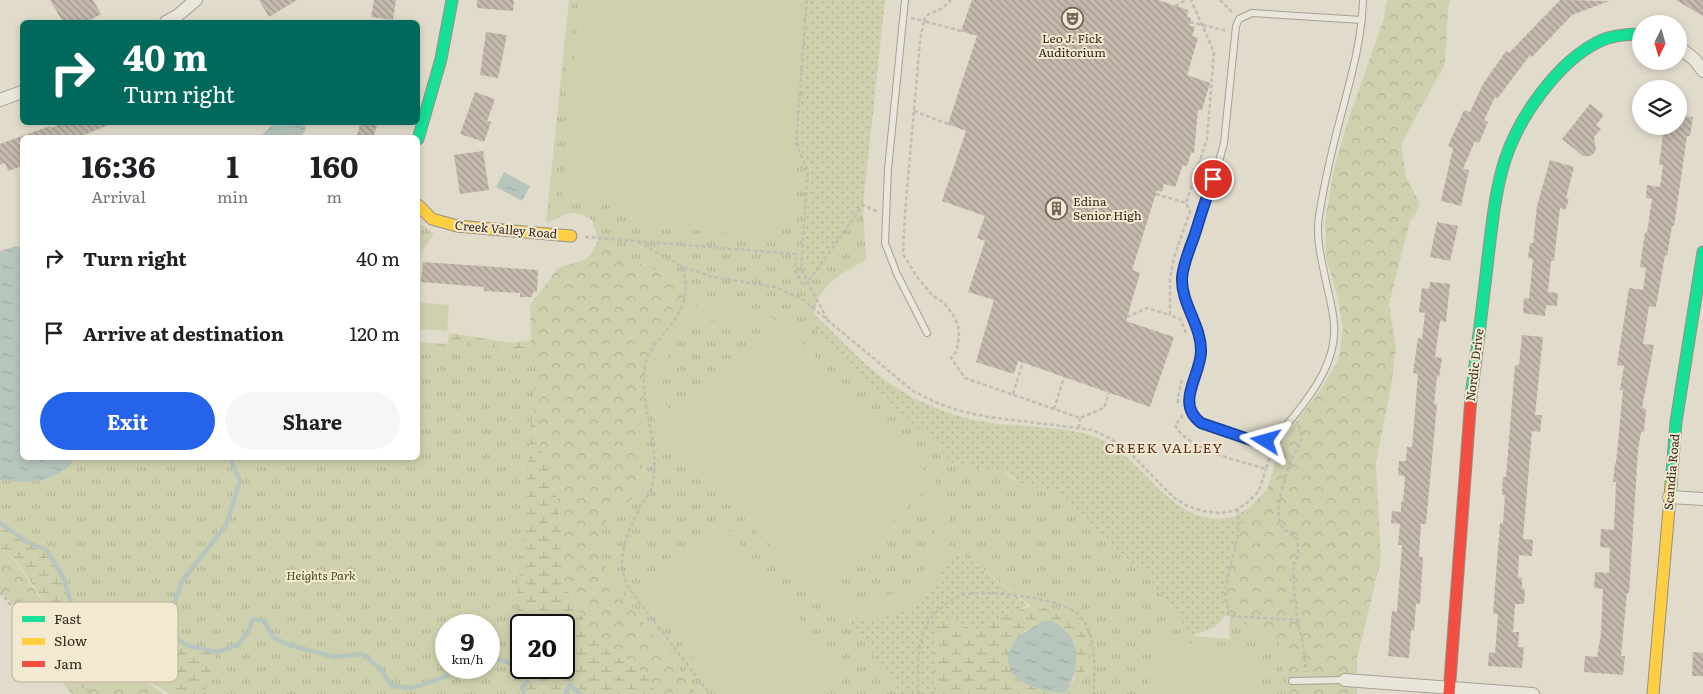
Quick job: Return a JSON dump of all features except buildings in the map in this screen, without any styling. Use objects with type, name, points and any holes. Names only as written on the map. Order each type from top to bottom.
[{"type":"street","points":[[170,20],[196,0]]},
{"type":"street","points":[[419,135],[441,59],[452,0]]},
{"type":"street","name":"Nordic Drive","points":[[1449,691],[1470,406],[1500,175],[1510,146],[1524,118],[1542,93],[1569,63],[1584,50],[1601,40],[1620,35],[1632,34]]},
{"type":"street","points":[[1688,54],[1703,70]]},
{"type":"street","points":[[0,100],[20,93]]},
{"type":"street","name":"Creek Valley Road","points":[[420,207],[432,218],[457,226],[571,236]]},
{"type":"street","name":"Scandia Road","points":[[1654,694],[1676,422],[1701,282],[1703,252]]},
{"type":"street","points":[[1670,497],[1703,499]]},
{"type":"street","points":[[1345,680],[1449,691],[1533,694]]},
{"type":"lane","points":[[905,0],[888,169],[885,243],[897,274],[926,333]]},
{"type":"lane","points":[[1362,20],[1252,12],[1239,19],[1235,32],[1224,143],[1220,161],[1186,258],[1182,277],[1183,290],[1201,341],[1200,362],[1188,403],[1194,418],[1201,423],[1258,442],[1274,438],[1296,414],[1324,372],[1333,345],[1334,325],[1319,250],[1318,219],[1326,174],[1357,53],[1362,20],[1363,0]]},
{"type":"lane","points":[[1292,681],[1345,680]]},
{"type":"path","points":[[807,0],[796,144],[808,170],[801,268],[828,320]]},
{"type":"path","points":[[950,0],[942,9],[931,12],[925,17],[920,40],[903,254],[917,277],[933,296],[944,303],[953,315],[958,325],[959,338],[956,352],[951,358],[965,378],[1080,418],[1104,408],[1109,393]]},
{"type":"path","points":[[1175,6],[1186,0]]},
{"type":"path","points":[[1170,315],[1170,279],[1174,257],[1190,212],[1186,203],[1207,139],[1214,52],[1191,0]]},
{"type":"path","points":[[1220,0],[1239,19]]},
{"type":"path","points":[[904,17],[961,31]]},
{"type":"path","points":[[1190,22],[1235,32]]},
{"type":"path","points":[[914,111],[948,124]]},
{"type":"path","points":[[1156,194],[1186,203]]},
{"type":"path","points":[[571,236],[796,254],[795,270],[803,286],[863,205]]},
{"type":"path","points":[[638,242],[683,267],[713,276],[775,287],[802,299],[913,391],[939,404],[964,412],[990,417],[1093,430],[1111,439],[1130,453],[1173,497],[1186,506],[1218,513],[1237,509],[1247,503],[1259,491],[1272,449]]},
{"type":"path","points":[[683,267],[686,283],[685,298],[680,311],[654,345],[645,364],[644,385],[655,450],[654,473],[652,488],[633,523],[623,553],[622,571],[628,586],[636,598],[710,694]]},
{"type":"path","points":[[1127,317],[1147,308],[1170,315],[1180,320],[1189,338]]},
{"type":"path","points":[[1013,394],[1023,362]]},
{"type":"path","points":[[1185,372],[1178,397],[1179,410],[1182,417],[1175,425],[1179,433],[1198,447],[1266,469]]},
{"type":"path","points":[[1054,409],[1064,377]]},
{"type":"path","points":[[1296,414],[1300,427],[1301,442],[1292,459],[1283,485],[1278,517],[1283,529],[1292,534],[1298,541],[1298,556],[1293,565],[1294,589],[1306,673],[1314,680]]},
{"type":"path","points":[[1080,418],[1080,428]]},
{"type":"path","points":[[1237,509],[1238,525],[1225,590],[1228,616],[1298,620]]},
{"type":"path","points":[[0,592],[12,607]]},
{"type":"path","points":[[918,694],[922,634],[930,620],[945,604],[961,595],[980,593],[1029,598],[1054,603],[1074,611],[1084,622],[1094,649],[1094,694]]},
{"type":"path","points":[[79,682],[91,694]]},
{"type":"green space","points":[[569,0],[809,0],[798,143],[811,171],[803,253],[814,273],[863,205],[866,260],[843,273],[824,289],[818,299],[815,310],[815,322],[819,337],[937,446],[951,463],[987,472],[1004,471],[1009,477],[1024,484],[1045,488],[1062,495],[1118,551],[1148,577],[1192,636],[1229,639],[1230,615],[1278,642],[1286,650],[1282,674],[1285,694],[1075,694],[1083,678],[1093,641],[1078,617],[1062,610],[1031,606],[956,549],[931,591],[916,605],[882,618],[850,618],[849,621],[901,694],[697,694],[611,578],[599,548],[598,536],[610,515],[639,492],[644,479],[639,438],[647,359],[664,327],[677,314],[694,305],[680,284],[598,240],[592,220],[572,213],[546,223]]},
{"type":"green space","points":[[579,0],[805,0],[789,224],[776,237],[648,227],[619,206],[562,200]]},
{"type":"green space","points":[[809,0],[885,0],[863,205],[814,274],[803,253],[811,171],[798,143]]},
{"type":"green space","points":[[1387,0],[1450,0],[1445,64],[1401,144],[1406,177],[1420,204],[1416,214],[1410,221],[1389,304],[1396,347],[1392,381],[1376,463],[1381,559],[1357,658],[1357,694],[1285,694],[1282,674],[1285,649],[1278,642],[1230,616],[1225,616],[1229,558],[1249,508],[1267,490],[1275,463],[1293,426],[1322,388],[1339,359],[1343,329],[1338,298],[1326,258],[1325,222],[1333,173],[1348,121],[1383,21]]},
{"type":"green space","points":[[420,224],[434,234],[420,254]]},
{"type":"green space","points":[[598,240],[680,284],[694,305],[677,314],[664,327],[647,359],[643,457],[644,479],[639,492],[610,515],[611,578],[697,694],[657,694],[649,680],[636,666],[607,646],[594,634],[572,599],[563,579],[559,532],[560,512],[553,484],[536,436],[529,370],[531,340],[530,305],[558,268],[586,259],[593,251]]},
{"type":"green space","name":"Heights Park","points":[[0,264],[20,440],[20,460],[420,460],[420,342],[537,350],[516,614],[510,614],[510,694],[204,694],[216,652],[186,645],[178,639],[178,602],[71,602],[63,577],[47,550],[27,542],[0,523]]},
{"type":"green space","points":[[420,302],[449,305],[447,331],[420,329]]},
{"type":"green space","points":[[707,303],[735,304],[758,310],[788,328],[943,490],[950,528],[948,549],[943,567],[931,591],[916,605],[882,618],[855,618],[822,599],[661,432],[646,398],[644,378],[646,363],[658,335],[668,323],[692,307]],"holes":[[[734,319],[763,330],[673,417],[756,504],[671,418],[663,396],[663,370],[673,345],[690,329],[712,320]],[[921,494],[928,503],[934,522],[932,553],[921,574],[904,588],[884,597],[855,597],[832,587],[831,580]]]},
{"type":"green space","points":[[814,314],[875,372],[897,388],[924,403],[953,414],[984,422],[1065,430],[1100,439],[1131,461],[1174,502],[1190,512],[1208,518],[1228,518],[1249,508],[1229,558],[1225,616],[1216,626],[1192,636],[1148,577],[1118,551],[1062,495],[1019,482],[1004,471],[987,472],[951,463],[937,446],[818,337],[814,325]]},
{"type":"green space","name":"Heights Park","points":[[449,333],[513,343],[531,340],[529,370],[536,436],[553,484],[559,508],[563,579],[572,599],[594,634],[607,646],[636,666],[649,680],[657,694],[170,694],[151,682],[178,682],[178,602],[44,602],[16,561],[0,548],[0,480],[422,487],[447,355]]},
{"type":"green space","points":[[724,525],[843,672],[815,694],[723,694],[641,593]]},
{"type":"green space","points":[[0,548],[15,561],[43,602],[12,602],[12,604],[0,590]]},
{"type":"green space","points":[[956,549],[1028,605],[980,629],[973,630],[965,625],[935,683],[934,694],[901,694],[851,626],[850,617],[931,591]]},
{"type":"green space","points":[[1031,606],[1062,610],[1078,617],[1093,641],[1083,678],[1075,694],[934,694],[934,651],[940,623],[953,620],[973,630],[980,629],[1005,615]],"holes":[[[1052,620],[1066,631],[1075,644],[1074,680],[1065,693],[1055,693],[1022,682],[1024,631]]]},
{"type":"green space","points":[[1153,640],[1263,649],[1260,694],[1148,694]]},
{"type":"green space","points":[[62,682],[147,682],[164,694],[72,694]]},
{"type":"water","points":[[272,125],[304,125],[306,129],[302,135],[262,135]]},
{"type":"water","points":[[504,172],[530,186],[522,201],[496,187]]},
{"type":"water","points":[[20,247],[20,460],[73,460],[60,473],[38,481],[0,480],[0,251]]},
{"type":"water","points":[[1052,620],[1068,634],[1075,649],[1076,665],[1072,680],[1065,693],[1052,692],[1030,686],[1017,679],[1010,668],[1007,655],[1018,636],[1043,621]]},
{"type":"waterway","points":[[175,602],[182,581],[226,525],[240,481],[231,460]]},
{"type":"waterway","points":[[0,523],[27,542],[47,550],[63,577],[71,602]]},
{"type":"waterway","points":[[178,639],[186,645],[216,652],[238,645],[249,630],[253,619],[264,621],[274,638],[289,645],[335,657],[362,654],[380,668],[392,686],[413,688],[438,679]]},
{"type":"waterway","points":[[500,660],[510,663]]},
{"type":"waterway","points":[[524,694],[522,688],[529,679]]},
{"type":"waterway","points":[[565,694],[570,685],[580,694]]},
{"type":"traffic: fast","points":[[419,135],[441,59],[452,0]]},
{"type":"traffic: fast","points":[[1471,397],[1494,208],[1505,160],[1511,143],[1542,92],[1569,62],[1584,50],[1600,41],[1620,35],[1632,34]]},
{"type":"traffic: fast","points":[[1671,485],[1676,422],[1703,252]]},
{"type":"traffic: slow","points":[[420,207],[432,219],[457,226],[571,236]]},
{"type":"traffic: slow","points":[[1653,694],[1671,485]]},
{"type":"traffic: jam","points":[[1449,694],[1471,397]]},
{"type":"place","name":"Leo J. Fick Auditorium","points":[[1072,18]]},
{"type":"place","name":"Edina Senior High","points":[[1057,209]]},
{"type":"district","name":"CREEK VALLEY","points":[[1164,448]]},
{"type":"route","points":[[1213,179],[1186,258],[1182,277],[1186,301],[1201,341],[1200,362],[1188,403],[1194,418],[1201,423],[1258,442],[1266,441]]}]
